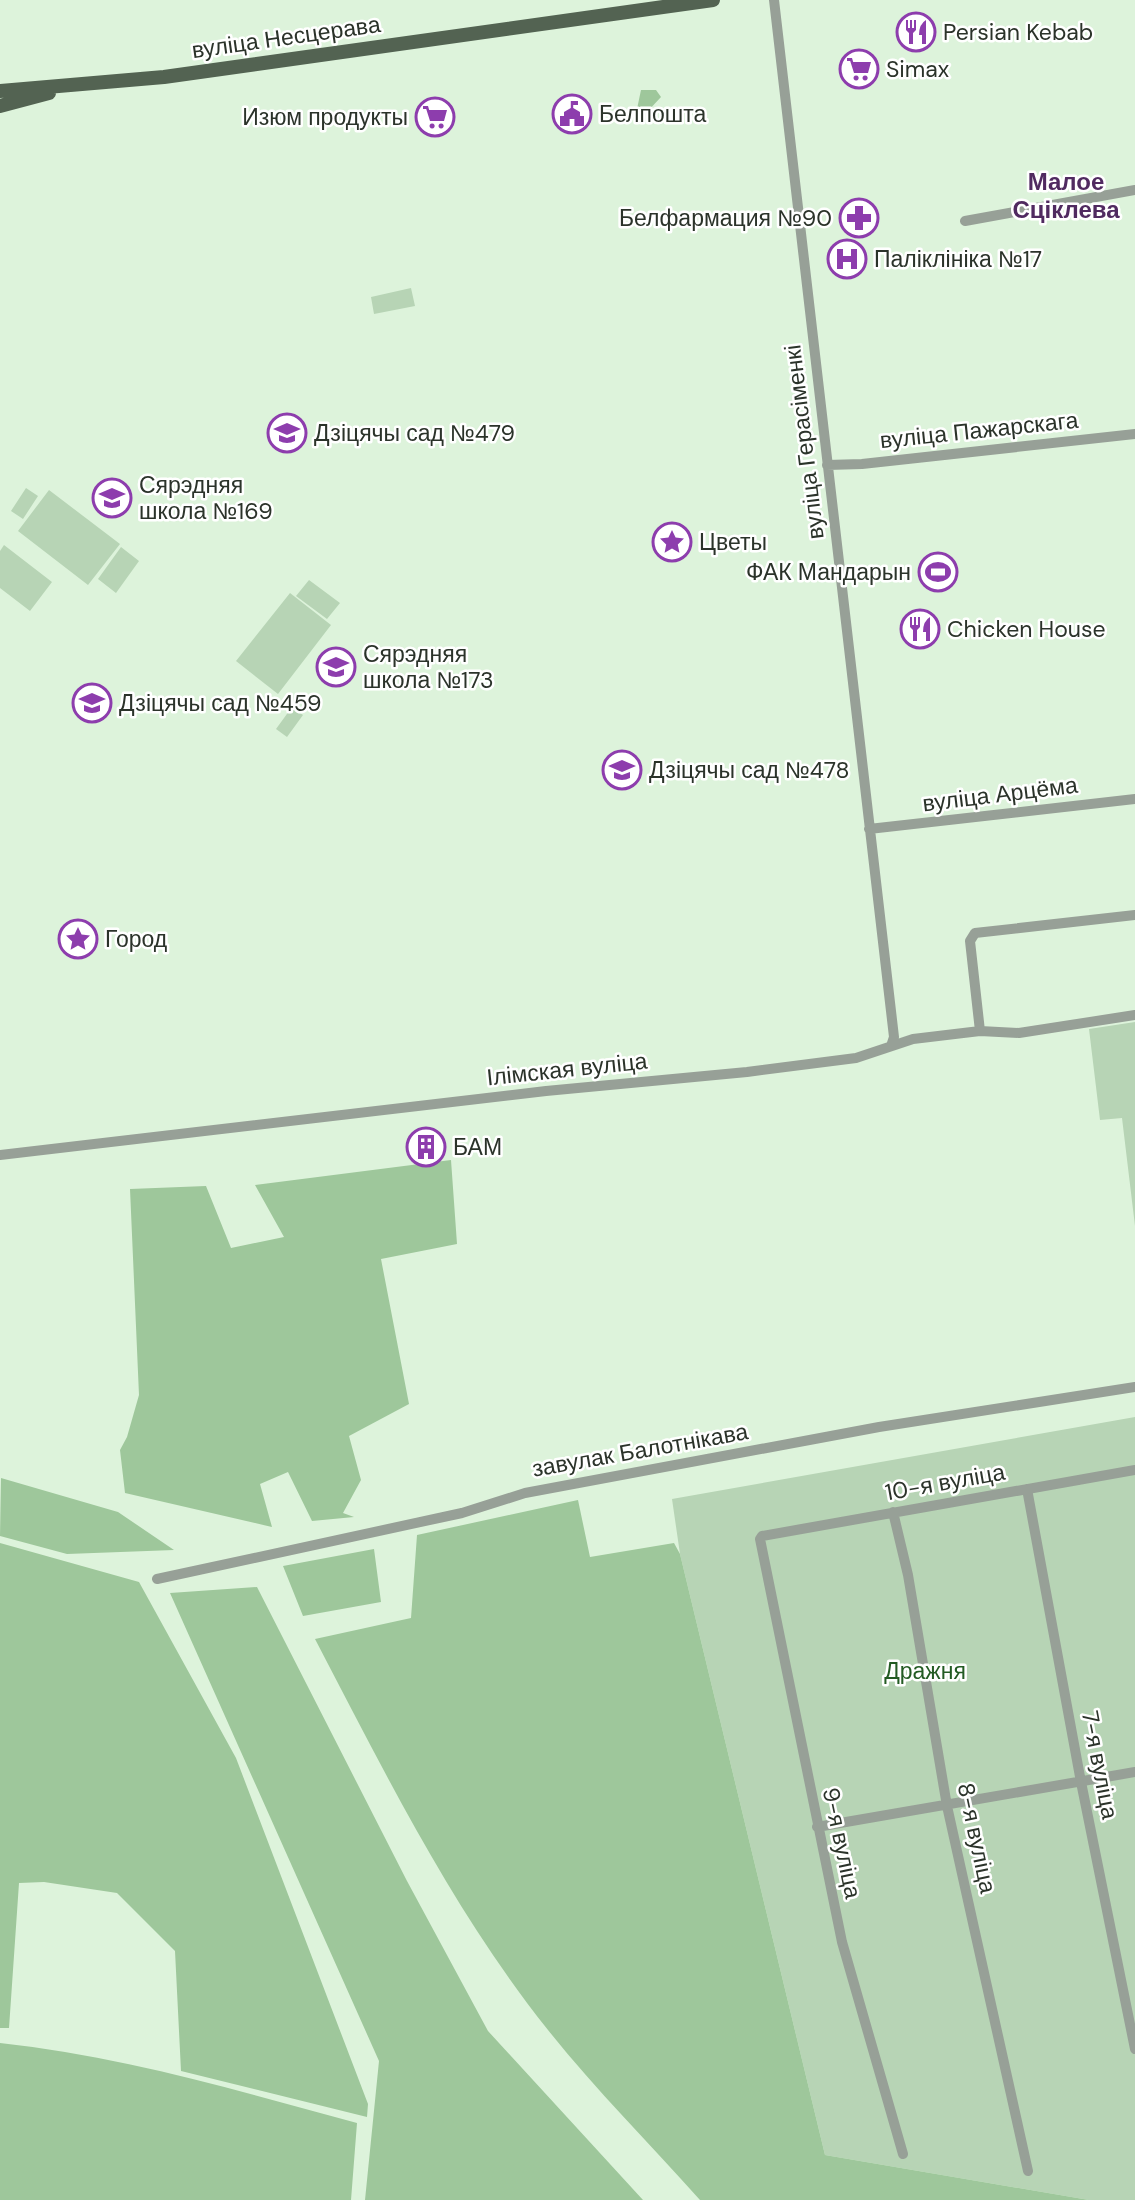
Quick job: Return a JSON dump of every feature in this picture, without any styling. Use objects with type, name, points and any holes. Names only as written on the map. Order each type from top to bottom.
[{"type":"main road","name":"вуліца Несцерава","points":[[74,87],[164,77],[713,0]]},
{"type":"main road","points":[[0,91],[74,87]]},
{"type":"main road","points":[[0,106],[74,87]]},
{"type":"street","name":"вуліца Герасіменкі","points":[[774,0],[894,1037],[891,1046]]},
{"type":"street","points":[[965,221],[1135,190]]},
{"type":"street","name":"вуліца Пажарскага","points":[[827,465],[862,464],[1135,434]]},
{"type":"street","name":"вуліца Арцёма","points":[[869,829],[1135,799]]},
{"type":"street","points":[[980,1031],[970,941],[975,933],[1135,915]]},
{"type":"street","name":"Ілімская вуліца","points":[[0,1155],[545,1091],[747,1072],[856,1058],[913,1039],[980,1031],[1019,1033],[1135,1015]]},
{"type":"street","name":"завулак Балотнікава","points":[[158,1579],[462,1513],[525,1493],[879,1427],[1135,1387]]},
{"type":"street","name":"10-я вуліца","points":[[762,1536],[1135,1470]]},
{"type":"street","name":"7-я вуліца","points":[[1027,1489],[1081,1782],[1135,2049]]},
{"type":"street","name":"8-я вуліца","points":[[893,1512],[908,1574],[947,1806],[1028,2171]]},
{"type":"street","name":"9-я вуліца","points":[[762,1536],[817,1827],[842,1942],[903,2154]]},
{"type":"street","points":[[817,1827],[1135,1772]]},
{"type":"green space","points":[[641,90],[656,90],[661,97],[647,112],[637,109]]},
{"type":"green space","points":[[411,288],[415,306],[374,314],[371,297]]},
{"type":"green space","points":[[26,488],[38,496],[23,519],[11,511]]},
{"type":"green space","points":[[49,490],[120,544],[88,585],[18,531]]},
{"type":"green space","points":[[4,545],[52,582],[30,611],[0,588],[0,551]]},
{"type":"green space","points":[[121,547],[139,561],[116,593],[98,579]]},
{"type":"green space","points":[[309,580],[340,603],[327,619],[296,596]]},
{"type":"green space","points":[[290,593],[331,625],[278,694],[236,661]]},
{"type":"green space","points":[[292,707],[303,715],[287,737],[276,729]]},
{"type":"green space","points":[[1135,1022],[1135,1226],[1122,1118],[1100,1120],[1089,1029]]},
{"type":"green space","points":[[451,1160],[457,1244],[381,1259],[409,1404],[349,1436],[361,1480],[343,1513],[354,1517],[312,1521],[288,1472],[260,1484],[272,1527],[125,1493],[120,1450],[127,1437],[139,1395],[130,1189],[206,1186],[231,1248],[284,1237],[255,1185]]},
{"type":"green space","name":"Дражня","points":[[1135,1417],[1135,2200],[1089,2200],[825,2155],[680,1554],[672,1499]]},
{"type":"green space","points":[[1,1478],[118,1512],[174,1550],[67,1554],[0,1536]]},
{"type":"green space","points":[[578,1500],[590,1557],[674,1543],[680,1554],[825,2155],[1089,2200],[700,2200],[585,2074],[514,1985],[481,1938],[422,1840],[315,1639],[411,1618],[417,1535]]},
{"type":"green space","points":[[0,1543],[139,1582],[236,1758],[368,2104],[367,2117],[181,2071],[175,1951],[117,1893],[44,1882],[19,1883],[9,2028],[0,2028]]},
{"type":"green space","points":[[374,1549],[381,1602],[303,1616],[283,1566]]},
{"type":"green space","points":[[257,1587],[407,1881],[488,2031],[643,2200],[365,2200],[379,2061],[170,1593]]},
{"type":"green space","points":[[0,2043],[91,2056],[224,2087],[357,2123],[351,2200],[0,2200]]},
{"type":"place","name":"Persian Kebab","points":[[916,32]]},
{"type":"place","name":"Simax","points":[[859,69]]},
{"type":"place","name":"Белпошта","points":[[572,114]]},
{"type":"place","name":"Изюм продукты","points":[[435,117]]},
{"type":"place","name":"Белфармация №90","points":[[859,218]]},
{"type":"place","name":"Паліклініка №17","points":[[847,259]]},
{"type":"place","name":"Дзіцячы сад №479","points":[[287,433]]},
{"type":"place","name":"Сярэдняя школа №169","points":[[112,498]]},
{"type":"place","name":"Цветы","points":[[672,542]]},
{"type":"place","name":"ФАК Мандарын","points":[[938,572]]},
{"type":"place","name":"Chicken House","points":[[920,629]]},
{"type":"place","name":"Сярэдняя школа №173","points":[[336,667]]},
{"type":"place","name":"Дзіцячы сад №459","points":[[92,703]]},
{"type":"place","name":"Дзіцячы сад №478","points":[[622,770]]},
{"type":"place","name":"Город","points":[[78,939]]},
{"type":"place","name":"БАМ","points":[[426,1147]]},
{"type":"district","name":"Малое Сціклева","points":[[1066,195]]}]
